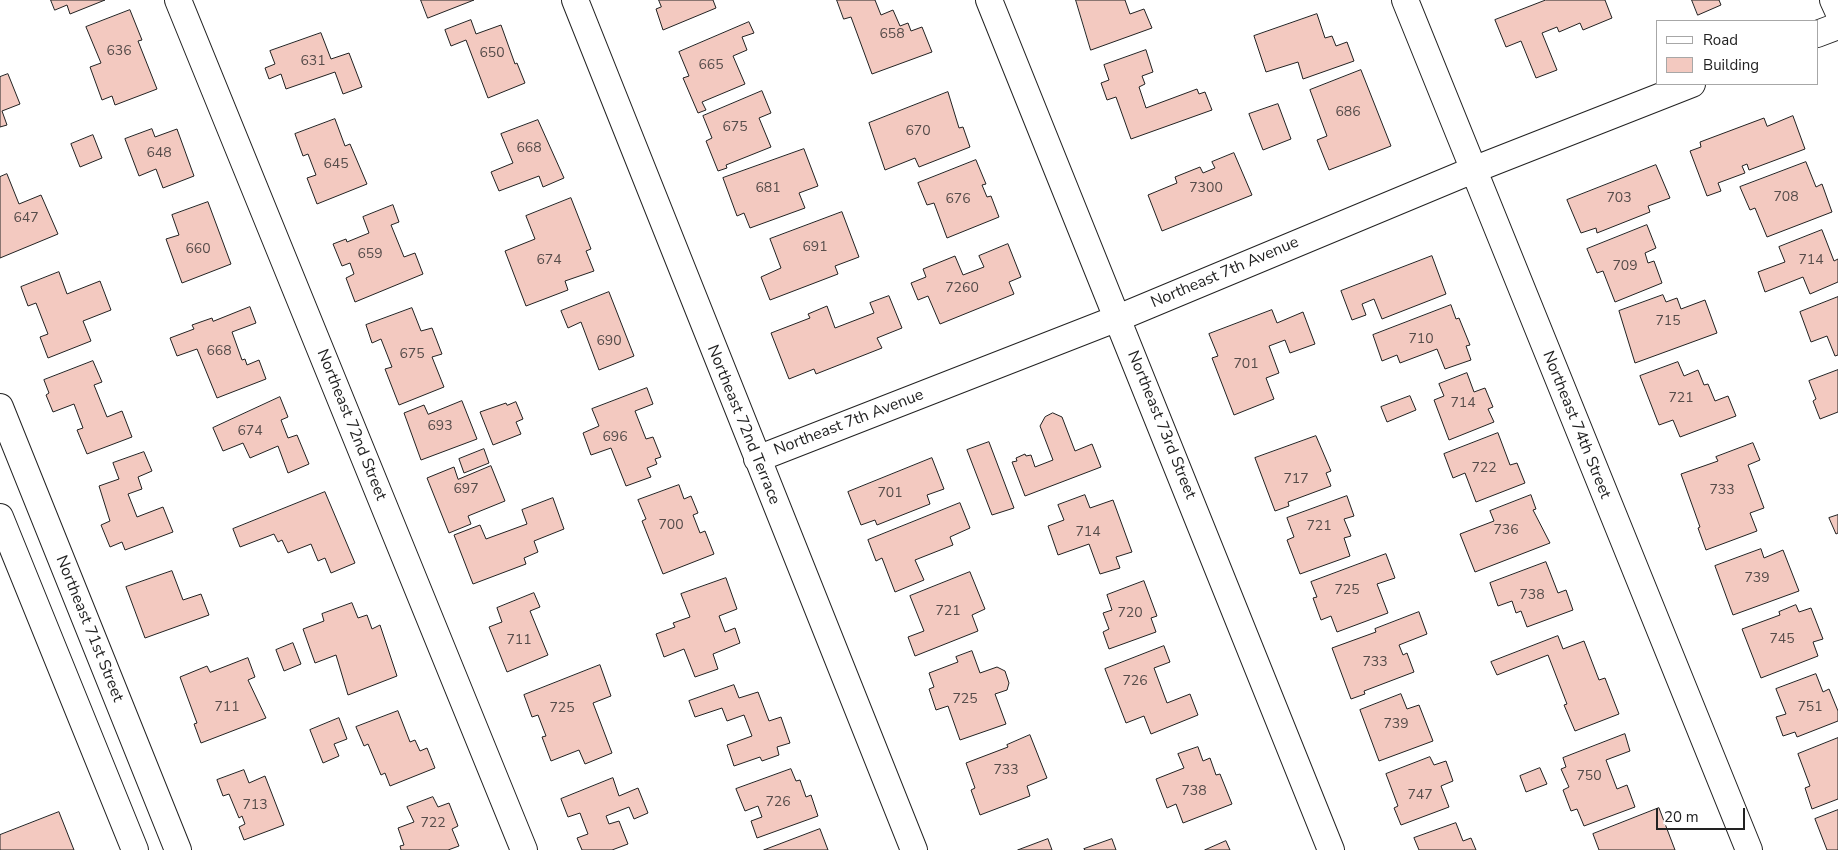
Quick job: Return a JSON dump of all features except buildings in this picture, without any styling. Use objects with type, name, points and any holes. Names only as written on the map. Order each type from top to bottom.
[{"type":"street","name":"Northeast 72nd Street","points":[[178,0],[524,850]]},
{"type":"street","name":"Northeast 72nd Terrace","points":[[575,0],[756,459],[914,850]]},
{"type":"street","name":"Northeast 73rd Street","points":[[989,0],[1331,850]]},
{"type":"street","name":"Northeast 74th Street","points":[[1405,0],[1749,850]]},
{"type":"street","points":[[1833,0],[1838,11]]},
{"type":"street","points":[[1818,34],[1838,26]]},
{"type":"street","name":"Northeast 7th Avenue","points":[[756,459],[1118,318],[1473,170],[1689,85]]},
{"type":"street","name":"Northeast 71st Street","points":[[0,407],[178,850]]},
{"type":"street","points":[[0,517],[135,850]]}]
